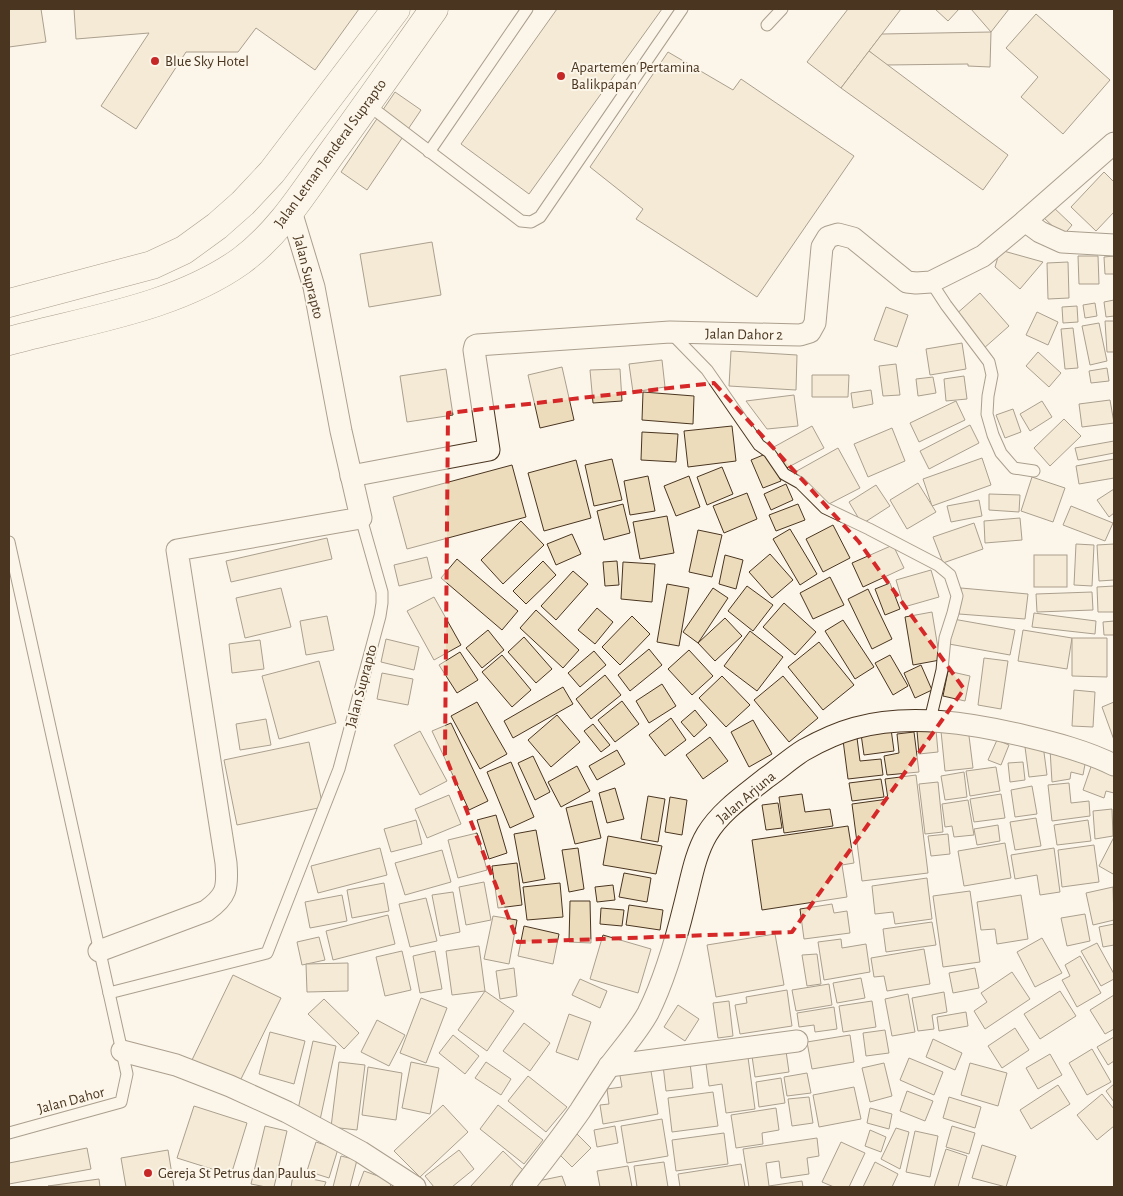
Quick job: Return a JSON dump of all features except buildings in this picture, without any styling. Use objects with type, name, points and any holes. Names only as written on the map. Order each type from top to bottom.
[{"type":"main road","points":[[9,303],[152,266],[184,250],[217,226],[243,203],[272,172],[396,9]]},
{"type":"main road","name":"Jalan Letnan Jenderal Suprapto","points":[[9,341],[163,299],[197,285],[241,261],[259,246],[291,211],[434,9]]},
{"type":"street","name":"Jalan Dahor 2","points":[[351,476],[489,450],[474,350],[477,345],[670,332],[800,335],[810,332],[815,323],[822,247],[828,238],[838,234],[853,238],[907,282],[931,282],[983,256],[1114,144]]},
{"type":"street","name":"Jalan Suprapto","points":[[291,211],[314,287],[341,431],[361,518]]},
{"type":"street","points":[[1025,221],[1040,232],[1062,242],[1114,246]]},
{"type":"street","points":[[99,951],[206,911],[218,903],[225,892],[227,878],[226,863],[177,550],[361,518]]},
{"type":"street","name":"Jalan Arjuna","points":[[523,1187],[580,1112],[609,1066],[647,1014],[662,980],[696,860],[706,836],[715,822],[736,802],[802,751],[827,738],[855,728],[878,723],[930,720],[964,723],[1035,738],[1072,748],[1114,765]]},
{"type":"street","points":[[609,1066],[797,1041]]},
{"type":"street","points":[[122,1051],[176,1065],[230,1086],[271,1105],[361,1152],[415,1187]]},
{"type":"lane","points":[[429,152],[527,9]]},
{"type":"lane","points":[[367,104],[520,221],[531,222],[540,216],[682,9]]},
{"type":"lane","points":[[767,25],[782,9]]},
{"type":"lane","points":[[931,282],[989,362],[992,375],[987,414],[1001,453],[1014,468],[1034,472]]},
{"type":"lane","points":[[670,332],[707,370],[759,446],[769,452],[784,474],[800,484],[825,508],[938,565],[950,575],[956,596],[945,638],[942,670],[930,720]]},
{"type":"lane","name":"Jalan Suprapto","points":[[109,993],[266,953],[339,769],[380,616],[382,592],[361,518]]},
{"type":"lane","points":[[9,542],[12,578],[109,993]]},
{"type":"lane","name":"Jalan Dahor","points":[[9,1133],[121,1102],[127,1074],[109,993]]},
{"type":"highlighted area","points":[[714,383],[859,542],[964,689],[792,932],[518,942],[445,755],[448,413]]},
{"type":"place","name":"Blue Sky Hotel","points":[[155,61]]},
{"type":"place","name":"Apartemen Pertamina Balikpapan","points":[[561,76]]},
{"type":"place","name":"Gereja St Petrus dan Paulus","points":[[148,1173]]}]
